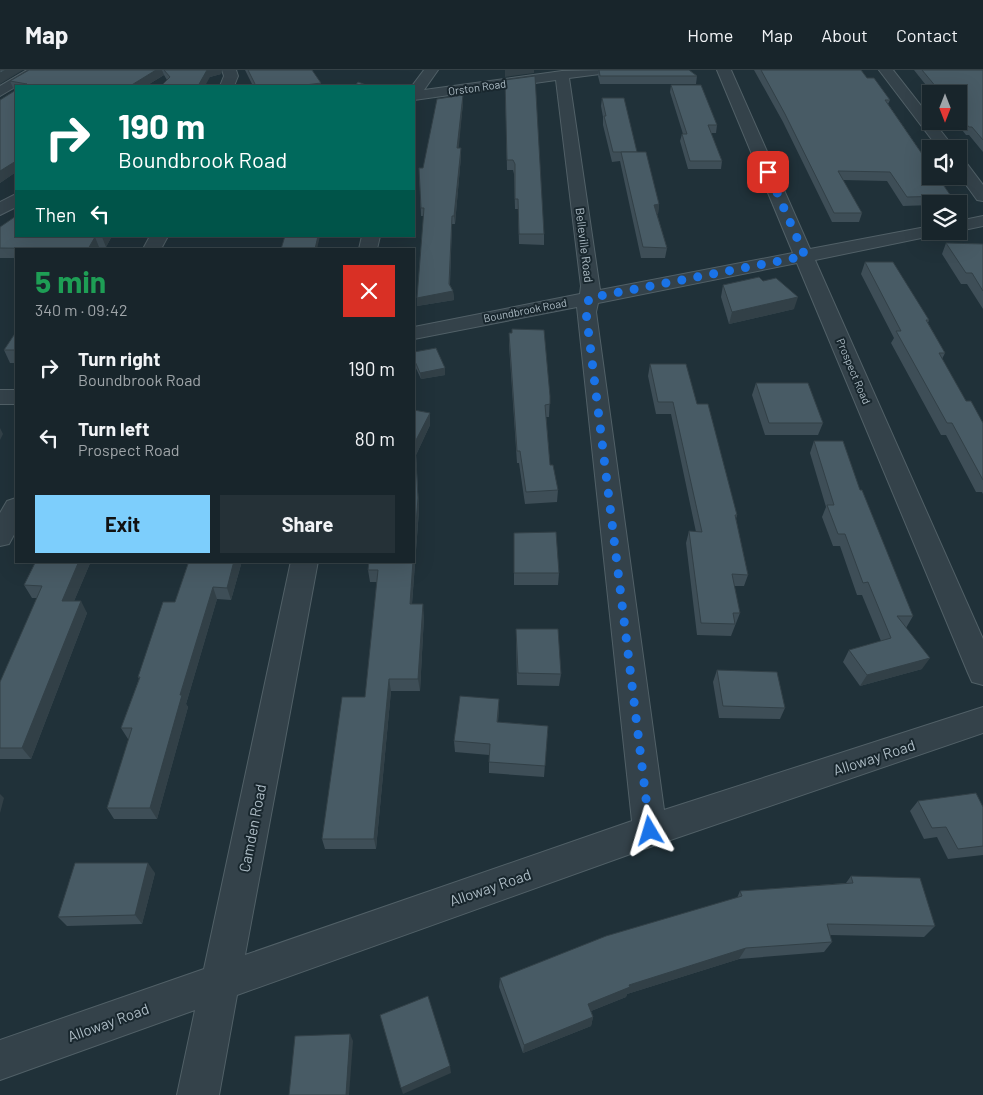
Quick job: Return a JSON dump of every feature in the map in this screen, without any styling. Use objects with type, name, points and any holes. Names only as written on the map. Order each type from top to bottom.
[{"type":"street","points":[[0,92],[37,70]]},
{"type":"street","points":[[227,85],[230,76],[229,70]]},
{"type":"street","points":[[415,94],[431,70]]},
{"type":"street","name":"Orston Road","points":[[415,95],[600,70]]},
{"type":"street","name":"Prospect Road","points":[[724,70],[983,673]]},
{"type":"street","points":[[886,70],[940,140]]},
{"type":"street","name":"Belleville Road","points":[[562,75],[591,286],[586,312],[650,831]]},
{"type":"street","points":[[967,175],[983,196]]},
{"type":"street","points":[[0,210],[15,200]]},
{"type":"street","points":[[967,224],[983,221]]},
{"type":"street","name":"Boundbrook Road","points":[[415,333],[922,233]]},
{"type":"street","points":[[0,397],[15,397]]},
{"type":"street","points":[[0,537],[15,509]]},
{"type":"street","name":"Camden Road","points":[[198,1095],[305,563]]},
{"type":"street","name":"Alloway Road","points":[[0,1060],[650,831],[983,720]]},
{"type":"building","points":[[29,70],[156,70],[132,85],[25,85],[27,84],[10,81]]},
{"type":"building","points":[[164,70],[207,70],[199,85],[162,85],[170,77]]},
{"type":"building","points":[[248,70],[312,70],[321,83],[305,85],[256,85]]},
{"type":"building","points":[[599,70],[689,70],[697,76],[600,76]]},
{"type":"building","points":[[761,70],[861,70],[867,78],[874,78],[890,100],[885,100],[922,154],[922,185],[943,185],[950,195],[907,197],[890,172],[838,171],[862,213],[834,213]]},
{"type":"building","points":[[922,70],[983,70],[983,140],[972,127],[968,126],[968,85],[934,85]]},
{"type":"building","points":[[535,76],[544,234],[519,234],[518,199],[515,199],[515,164],[513,160],[507,160],[505,80]]},
{"type":"building","points":[[358,82],[366,85],[356,85]]},
{"type":"building","points":[[671,85],[701,85],[717,125],[708,125],[722,161],[690,161],[682,134],[687,134]]},
{"type":"building","points":[[15,91],[15,162],[0,171],[0,100]]},
{"type":"building","points":[[463,95],[457,148],[461,148],[454,216],[452,216],[449,284],[453,291],[417,298],[424,208],[421,208],[419,168],[423,168],[437,99]]},
{"type":"building","points":[[602,98],[624,98],[637,152],[613,152],[604,116],[606,116]]},
{"type":"building","points":[[621,152],[646,152],[659,204],[654,205],[667,248],[643,247]]},
{"type":"building","points":[[15,217],[15,237],[95,237],[89,248],[0,248],[0,227]]},
{"type":"building","points":[[285,237],[318,237],[315,248],[281,248]]},
{"type":"building","points":[[946,243],[983,244],[983,291],[972,273],[966,273]]},
{"type":"building","points":[[865,262],[893,262],[929,320],[926,320],[945,353],[939,353],[966,401],[971,401],[983,423],[983,480],[952,423],[947,423],[896,331],[901,331]]},
{"type":"building","points":[[759,277],[763,281],[776,278],[798,297],[732,312],[723,285]]},
{"type":"building","points":[[512,329],[544,330],[550,396],[550,404],[545,405],[550,465],[553,465],[558,490],[526,492],[520,451],[517,451],[509,333],[512,333]]},
{"type":"building","points":[[15,334],[15,350],[4,350]]},
{"type":"building","points":[[436,348],[445,368],[420,373],[415,361],[415,352]]},
{"type":"building","points":[[650,364],[686,364],[697,404],[708,404],[737,515],[735,515],[748,575],[732,574],[740,613],[733,613],[735,624],[701,623],[689,531],[702,532],[673,402],[658,402]]},
{"type":"building","points":[[756,383],[808,383],[823,423],[769,423]]},
{"type":"building","points":[[415,410],[430,413],[415,442]]},
{"type":"building","points":[[814,441],[843,441],[860,490],[862,490],[913,616],[897,616],[930,658],[867,675],[849,650],[891,638],[868,582],[863,583],[845,534],[838,534],[827,505],[834,505]]},
{"type":"building","points":[[415,442],[418,498],[415,538]]},
{"type":"building","points":[[556,532],[559,573],[514,573],[514,533]]},
{"type":"building","points":[[35,563],[78,563],[62,601],[81,601],[22,748],[0,748],[0,682],[42,586],[24,585]]},
{"type":"building","points":[[188,563],[233,563],[227,588],[213,587],[180,695],[182,695],[150,808],[107,808],[132,728],[121,728],[140,677],[138,677],[163,602],[175,602]]},
{"type":"building","points":[[369,563],[413,563],[410,604],[423,604],[418,679],[389,679],[374,839],[322,839],[342,697],[365,697],[378,570],[368,570]]},
{"type":"building","points":[[516,629],[558,629],[561,674],[518,673]]},
{"type":"building","points":[[717,670],[777,672],[785,708],[723,706]]},
{"type":"building","points":[[460,696],[499,699],[497,722],[548,726],[545,766],[489,762],[490,744],[454,741]]},
{"type":"building","points":[[976,793],[983,807],[983,846],[958,849],[946,827],[932,828],[918,801]]},
{"type":"building","points":[[75,863],[148,863],[135,915],[58,917]]},
{"type":"building","points":[[851,876],[920,878],[935,926],[827,924],[832,942],[746,948],[629,985],[630,987],[588,1004],[593,1017],[524,1045],[500,978],[606,936],[742,896],[740,891],[853,883]]},
{"type":"building","points":[[428,996],[450,1066],[401,1088],[380,1015]]},
{"type":"building","points":[[350,1034],[346,1095],[289,1095],[295,1036]]},
{"type":"route","points":[[650,831],[586,312],[589,298],[805,256],[768,172]]}]
